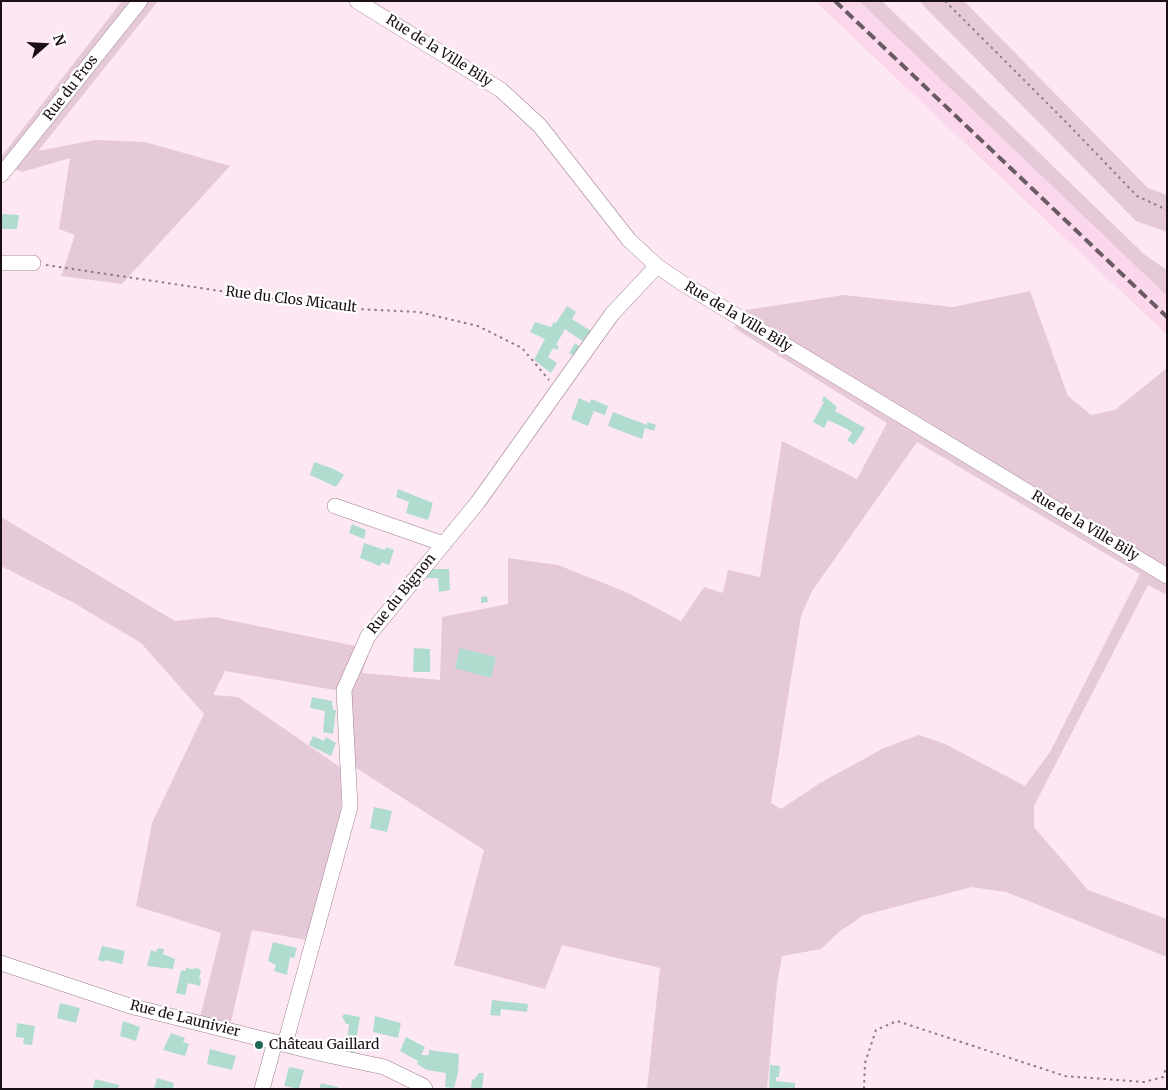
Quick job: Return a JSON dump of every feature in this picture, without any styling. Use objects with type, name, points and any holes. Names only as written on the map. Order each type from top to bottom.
[{"type":"street","name":"Rue du Fros","points":[[1,175],[140,1]]},
{"type":"street","name":"Rue de la Ville Bily","points":[[357,1],[501,90],[540,126],[629,240],[657,266],[1167,576]]},
{"type":"street","points":[[1,263],[33,263]]},
{"type":"street","name":"Rue du Bignon","points":[[262,1089],[280,1043],[350,806],[344,690],[368,636],[478,502],[612,314],[657,266]]},
{"type":"street","points":[[335,506],[444,544]]},
{"type":"street","name":"Rue de Launivier","points":[[1,963],[130,1006],[280,1043],[384,1066],[425,1089]]},
{"type":"path","points":[[946,1],[1137,196],[1167,210]]},
{"type":"path","name":"Rue du Clos Micault","points":[[33,263],[125,275],[335,308],[418,312],[478,326],[522,348],[557,389]]},
{"type":"path","points":[[864,1089],[865,1064],[876,1030],[897,1021],[1065,1076],[1144,1082],[1163,1077],[1167,1065]]},
{"type":"shaded area","points":[[122,1],[158,1],[38,151],[95,140],[145,142],[230,166],[122,284],[61,276],[75,235],[59,229],[70,158],[22,172],[1,163],[1,157]]},
{"type":"shaded area","points":[[815,1],[859,1],[1167,296],[1167,335]]},
{"type":"shaded area","points":[[859,1],[882,1],[1145,255],[1167,270],[1167,296]]},
{"type":"shaded area","points":[[919,1],[964,1],[1148,188],[1167,195],[1167,232],[1136,221]]},
{"type":"shaded area","points":[[1030,291],[1068,396],[1091,415],[1115,410],[1167,368],[1167,595],[1148,585],[1034,806],[1034,827],[1088,890],[1167,919],[1167,957],[1006,892],[972,887],[864,915],[839,932],[821,949],[782,956],[777,984],[767,1089],[647,1089],[660,968],[562,945],[545,989],[454,965],[484,850],[353,766],[350,704],[335,690],[225,671],[213,695],[238,697],[340,767],[342,812],[306,940],[252,930],[231,1022],[200,1017],[221,933],[136,906],[152,823],[204,714],[141,643],[74,603],[1,566],[1,517],[175,621],[214,617],[370,649],[362,673],[440,680],[442,617],[508,604],[508,558],[558,565],[626,592],[681,621],[704,587],[723,593],[728,570],[760,577],[782,441],[857,479],[887,423],[734,328],[746,310],[844,295],[953,307]],"holes":[[[917,442],[1140,574],[1050,752],[1025,786],[945,744],[919,735],[884,748],[820,783],[781,809],[771,803],[801,616],[812,591]]]},
{"type":"building","points":[[1,214],[19,215],[17,229],[1,229]]},
{"type":"building","points":[[567,306],[576,312],[572,319],[594,333],[585,343],[565,329],[556,345],[559,346],[557,350],[553,348],[548,357],[557,363],[551,373],[534,360],[545,339],[530,332],[535,322],[551,327],[554,322],[556,323]]},
{"type":"building","points":[[575,343],[582,348],[576,357],[569,353]]},
{"type":"building","points":[[824,396],[837,407],[835,411],[865,428],[854,445],[847,440],[852,433],[847,429],[828,420],[824,428],[813,422],[824,402],[822,401]]},
{"type":"building","points":[[579,398],[590,403],[591,399],[608,406],[605,415],[594,411],[588,426],[571,419]]},
{"type":"building","points":[[613,412],[647,425],[647,422],[656,425],[654,431],[645,428],[642,439],[608,426]]},
{"type":"building","points":[[314,462],[334,469],[344,475],[336,487],[310,475]]},
{"type":"building","points":[[398,489],[433,503],[428,520],[406,513],[409,502],[396,497]]},
{"type":"building","points":[[352,524],[366,530],[364,539],[349,533]]},
{"type":"building","points":[[364,543],[385,550],[386,547],[394,550],[389,565],[382,562],[380,566],[360,558]]},
{"type":"building","points":[[432,569],[449,569],[450,590],[439,592],[438,578],[425,578]]},
{"type":"building","points":[[487,596],[488,602],[481,603],[481,597]]},
{"type":"building","points":[[414,648],[430,649],[430,672],[413,672]]},
{"type":"building","points":[[460,648],[496,657],[491,678],[455,668]]},
{"type":"building","points":[[312,697],[332,701],[333,710],[336,710],[333,734],[323,732],[325,711],[310,708]]},
{"type":"building","points":[[313,736],[324,741],[326,737],[336,743],[331,756],[309,745]]},
{"type":"building","points":[[374,807],[392,811],[387,832],[370,828]]},
{"type":"building","points":[[273,942],[297,948],[294,958],[290,957],[287,975],[274,971],[276,965],[268,961]]},
{"type":"building","points":[[102,946],[125,951],[122,964],[98,960]]},
{"type":"building","points":[[158,948],[164,949],[163,954],[175,959],[173,969],[147,966],[151,950],[156,952]]},
{"type":"building","points":[[186,968],[198,968],[201,971],[199,979],[201,979],[200,986],[188,983],[185,995],[176,993],[181,970],[185,971]]},
{"type":"building","points":[[492,1000],[528,1004],[527,1012],[501,1009],[500,1016],[490,1015]]},
{"type":"building","points":[[60,1003],[80,1008],[76,1023],[57,1018]]},
{"type":"building","points":[[345,1014],[360,1017],[353,1058],[342,1055],[343,1041],[347,1041],[349,1024],[346,1024],[342,1016]]},
{"type":"building","points":[[375,1016],[401,1023],[398,1038],[373,1032]]},
{"type":"building","points":[[123,1021],[140,1027],[136,1041],[120,1036]]},
{"type":"building","points":[[17,1023],[35,1026],[32,1045],[23,1044],[24,1038],[16,1037]]},
{"type":"building","points":[[171,1033],[185,1038],[183,1042],[189,1044],[185,1056],[163,1050]]},
{"type":"building","points":[[406,1037],[425,1047],[421,1055],[429,1055],[429,1050],[459,1054],[458,1073],[454,1088],[445,1087],[446,1073],[427,1070],[417,1064],[418,1061],[400,1051]]},
{"type":"building","points":[[210,1049],[236,1056],[232,1070],[207,1064]]},
{"type":"building","points":[[770,1065],[780,1066],[779,1077],[776,1077],[776,1081],[795,1083],[795,1089],[769,1089]]},
{"type":"building","points":[[289,1067],[304,1070],[299,1089],[284,1086]]},
{"type":"building","points":[[479,1073],[484,1073],[482,1089],[471,1089],[472,1079],[474,1080]]},
{"type":"building","points":[[157,1078],[174,1083],[173,1089],[154,1089]]},
{"type":"building","points":[[95,1079],[119,1085],[118,1089],[93,1089]]},
{"type":"building","points":[[321,1083],[338,1087],[338,1089],[319,1089]]},
{"type":"railway","points":[[835,1],[1167,317]]},
{"type":"place","name":"Château Gaillard","points":[[259,1045]]}]
